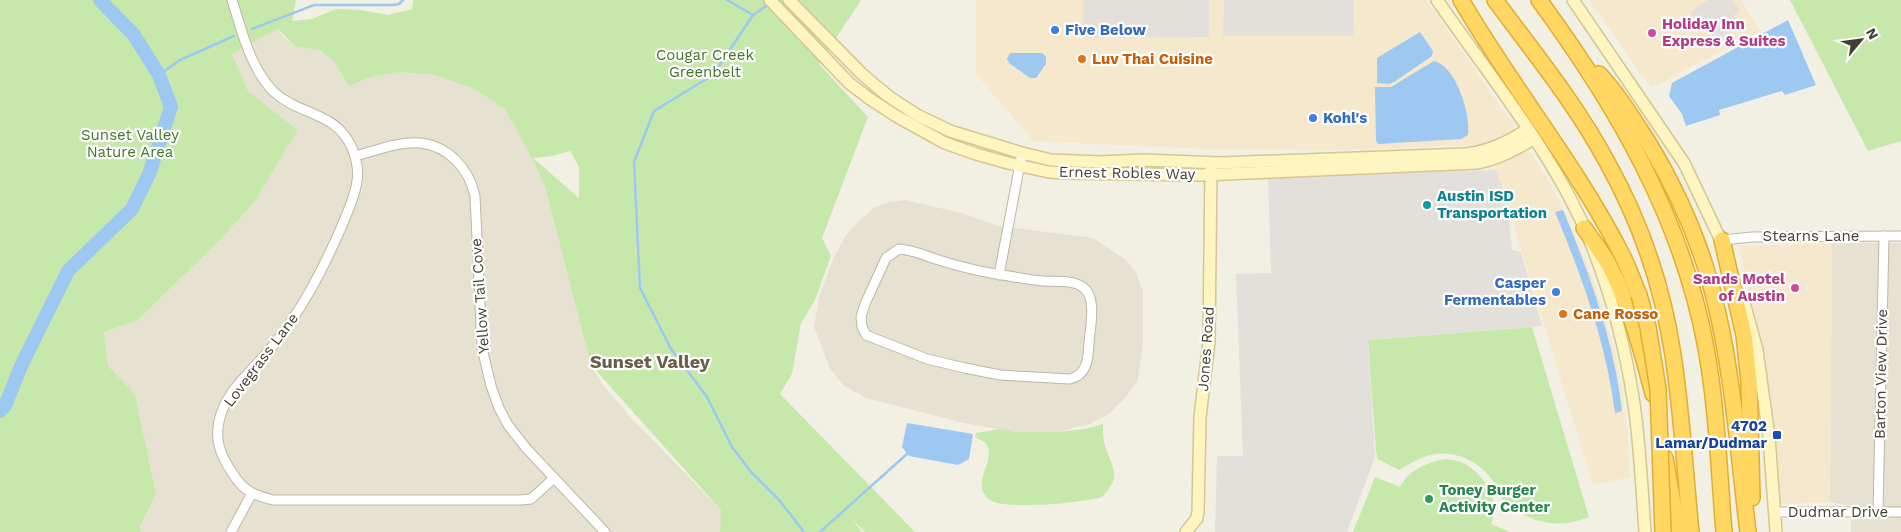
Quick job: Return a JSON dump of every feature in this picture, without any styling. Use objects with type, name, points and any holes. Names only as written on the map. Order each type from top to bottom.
[{"type":"highway","points":[[1461,0],[1485,43],[1598,211],[1622,255],[1639,295],[1648,327],[1658,389],[1663,532]]},
{"type":"highway","points":[[1495,0],[1572,104],[1602,153],[1630,207],[1648,251],[1673,353],[1691,532]]},
{"type":"highway","points":[[1539,0],[1571,44],[1634,146],[1657,192],[1676,240],[1688,276],[1708,363],[1724,532]]},
{"type":"highway","points":[[1571,44],[1607,82],[1641,131],[1676,192],[1694,233],[1718,312],[1731,393],[1748,532]]},
{"type":"highway","points":[[1584,228],[1610,267],[1628,310],[1644,357],[1656,404],[1678,532]]},
{"type":"highway","points":[[1722,240],[1744,335],[1749,381],[1752,532]]},
{"type":"street","name":"Lovegrass Lane","points":[[232,0],[256,68],[275,92],[297,106],[320,115],[337,126],[344,134],[355,156],[358,180],[352,202],[320,276],[292,321],[272,348],[228,398],[221,414],[218,444],[222,457],[241,485],[252,493],[273,500],[520,500],[532,498],[553,479]]},
{"type":"street","name":"Ernest Robles Way","points":[[770,0],[849,82],[896,116],[955,147],[976,154],[1021,159]]},
{"type":"street","points":[[1437,0],[1531,134],[1584,228],[1606,285],[1626,362],[1636,422],[1645,532]]},
{"type":"street","points":[[1573,0],[1684,163],[1722,240],[1741,294],[1757,350],[1769,438],[1776,532]]},
{"type":"street","name":"Ernest Robles Way","points":[[792,3],[862,74],[888,96],[917,115],[950,131],[1049,172],[1252,167],[1466,154],[1485,151],[1531,134]]},
{"type":"street","name":"Yellow Tail Cove","points":[[355,156],[419,143],[431,145],[452,156],[468,174],[475,196],[482,348],[491,386],[499,408],[508,425],[553,479],[605,532]]},
{"type":"street","points":[[999,275],[1021,159]]},
{"type":"street","name":"Jones Road","points":[[1186,532],[1197,518],[1198,512],[1200,417],[1210,342],[1211,168]]},
{"type":"street","name":"Barton View Drive","points":[[1878,512],[1884,236]]},
{"type":"street","name":"Stearns Lane","points":[[1722,240],[1752,237],[1901,236]]},
{"type":"street","points":[[899,249],[912,250],[940,261],[999,275],[1074,283],[1083,287],[1091,303],[1088,359],[1082,374],[1070,379],[1000,376],[927,359],[873,339],[866,335],[862,327],[861,317],[865,304],[886,258],[899,249]]},
{"type":"street","points":[[232,532],[252,493]]},
{"type":"street","name":"Dudmar Drive","points":[[1774,512],[1901,512]]},
{"type":"shaded area","points":[[976,0],[1426,0],[1512,123],[1548,180],[1581,248],[1595,285],[1615,351],[1627,431],[1630,477],[1593,485],[1507,203],[1486,144],[1346,150],[1207,149],[1033,141],[976,74]]},
{"type":"shaded area","points":[[1083,0],[1209,0],[1209,37],[1083,38]]},
{"type":"shaded area","points":[[1224,0],[1354,0],[1353,36],[1223,36]]},
{"type":"shaded area","points":[[1589,0],[1740,0],[1761,31],[1651,88]]},
{"type":"shaded area","points":[[1708,0],[1732,0],[1740,11],[1733,16],[1740,21],[1734,31],[1729,29],[1732,35],[1711,45],[1708,38],[1713,36],[1707,23],[1700,27],[1690,12]]},
{"type":"shaded area","points":[[278,29],[296,47],[319,50],[334,61],[349,86],[374,76],[400,72],[435,75],[474,89],[505,109],[532,158],[545,187],[591,365],[603,385],[633,420],[721,510],[720,532],[141,532],[140,528],[156,495],[135,394],[108,366],[104,332],[138,320],[222,238],[255,201],[298,130],[248,91],[232,54]]},
{"type":"shaded area","points":[[1496,170],[1507,203],[1512,250],[1521,252],[1542,326],[1368,340],[1375,457],[1347,532],[1215,532],[1217,456],[1243,456],[1236,274],[1271,273],[1268,177]]},
{"type":"shaded area","points":[[906,200],[965,214],[998,226],[1093,238],[1125,259],[1135,271],[1143,291],[1143,342],[1138,380],[1126,397],[1109,414],[1089,424],[1056,432],[1015,432],[964,423],[866,398],[843,385],[830,368],[814,327],[819,297],[834,257],[846,235],[874,208],[889,202]]},
{"type":"shaded area","points":[[1832,243],[1901,243],[1901,532],[1851,532],[1851,506],[1830,502]]},
{"type":"shaded area","points":[[1832,243],[1830,502],[1781,504],[1771,393],[1739,246]]},
{"type":"green space","points":[[0,0],[296,0],[292,21],[312,19],[336,9],[361,10],[388,15],[412,9],[413,0],[861,0],[819,64],[868,117],[822,238],[831,256],[815,300],[801,323],[792,374],[780,394],[915,532],[865,532],[852,519],[862,532],[720,532],[721,510],[591,365],[545,187],[532,158],[505,109],[474,89],[435,75],[400,72],[374,76],[349,86],[334,61],[319,50],[296,47],[278,29],[232,54],[248,91],[298,130],[255,201],[222,238],[138,320],[104,332],[108,366],[135,394],[156,495],[140,527],[141,532],[0,532]],"holes":[[[570,151],[579,167],[579,198],[533,158],[552,156]]]},
{"type":"green space","points":[[1790,0],[1901,0],[1901,141],[1868,151]]},
{"type":"green space","points":[[1532,327],[1589,517],[1568,523],[1557,523],[1536,520],[1526,516],[1502,498],[1490,476],[1483,469],[1458,456],[1449,454],[1430,455],[1399,470],[1378,459],[1368,340]]},
{"type":"green space","points":[[1103,424],[1105,444],[1114,470],[1114,479],[1102,497],[1064,503],[1017,505],[994,502],[985,495],[982,482],[989,454],[986,443],[975,437],[976,433],[1001,429],[1015,432],[1056,432],[1085,429]]},
{"type":"green space","name":"Toney Burger Activity Center","points":[[1445,459],[1461,462],[1477,473],[1492,496],[1494,515],[1491,524],[1510,532],[1353,532],[1375,477],[1400,487],[1413,471]]},
{"type":"water","points":[[1788,20],[1816,85],[1785,95],[1782,91],[1719,110],[1720,115],[1686,126],[1682,114],[1669,96],[1672,83]]},
{"type":"water","points":[[1420,32],[1433,51],[1432,56],[1394,82],[1389,84],[1377,83],[1377,58]]},
{"type":"water","points":[[1010,53],[1042,53],[1046,57],[1046,64],[1036,78],[1030,78],[1009,63],[1007,59]]},
{"type":"water","points":[[1434,61],[1442,65],[1455,81],[1467,115],[1468,135],[1461,139],[1378,144],[1376,141],[1375,87],[1391,87]]},
{"type":"water","points":[[1563,210],[1600,309],[1607,334],[1622,411],[1615,413],[1606,361],[1592,310],[1555,212]]},
{"type":"water","points":[[907,423],[973,434],[969,459],[958,465],[909,456],[902,447]]},
{"type":"waterway","points":[[0,411],[5,406],[21,366],[68,271],[132,209],[149,174],[171,107],[159,75],[134,35],[100,0]]},
{"type":"waterway","points":[[252,29],[314,5],[392,5],[399,4],[403,0]]},
{"type":"waterway","points":[[727,0],[753,15]]},
{"type":"waterway","points":[[769,4],[753,15],[713,75],[654,111],[634,162],[640,288],[671,349],[707,397],[732,447],[752,473],[780,501],[804,532]]},
{"type":"waterway","points":[[159,75],[180,60],[234,36]]},
{"type":"waterway","points":[[820,532],[907,454]]},
{"type":"place","name":"Five Below","points":[[1055,30]]},
{"type":"place","name":"Holiday Inn Express & Suites","points":[[1652,33]]},
{"type":"place","name":"Luv Thai Cuisine","points":[[1082,59]]},
{"type":"place","name":"Kohl's","points":[[1313,118]]},
{"type":"place","name":"Austin ISD Transportation","points":[[1427,205]]},
{"type":"place","name":"Sands Motel of Austin","points":[[1795,288]]},
{"type":"place","name":"Casper Fermentables","points":[[1556,292]]},
{"type":"place","name":"Cane Rosso","points":[[1563,314]]},
{"type":"place","name":"4702 Lamar/Dudmar","points":[[1777,435]]},
{"type":"place","name":"Toney Burger Activity Center","points":[[1429,499]]},
{"type":"district","name":"Sunset Valley","points":[[650,362]]},
{"type":"park label","name":"Cougar Creek Greenbelt","points":[[705,64]]},
{"type":"park label","name":"Sunset Valley Nature Area","points":[[130,144]]}]
